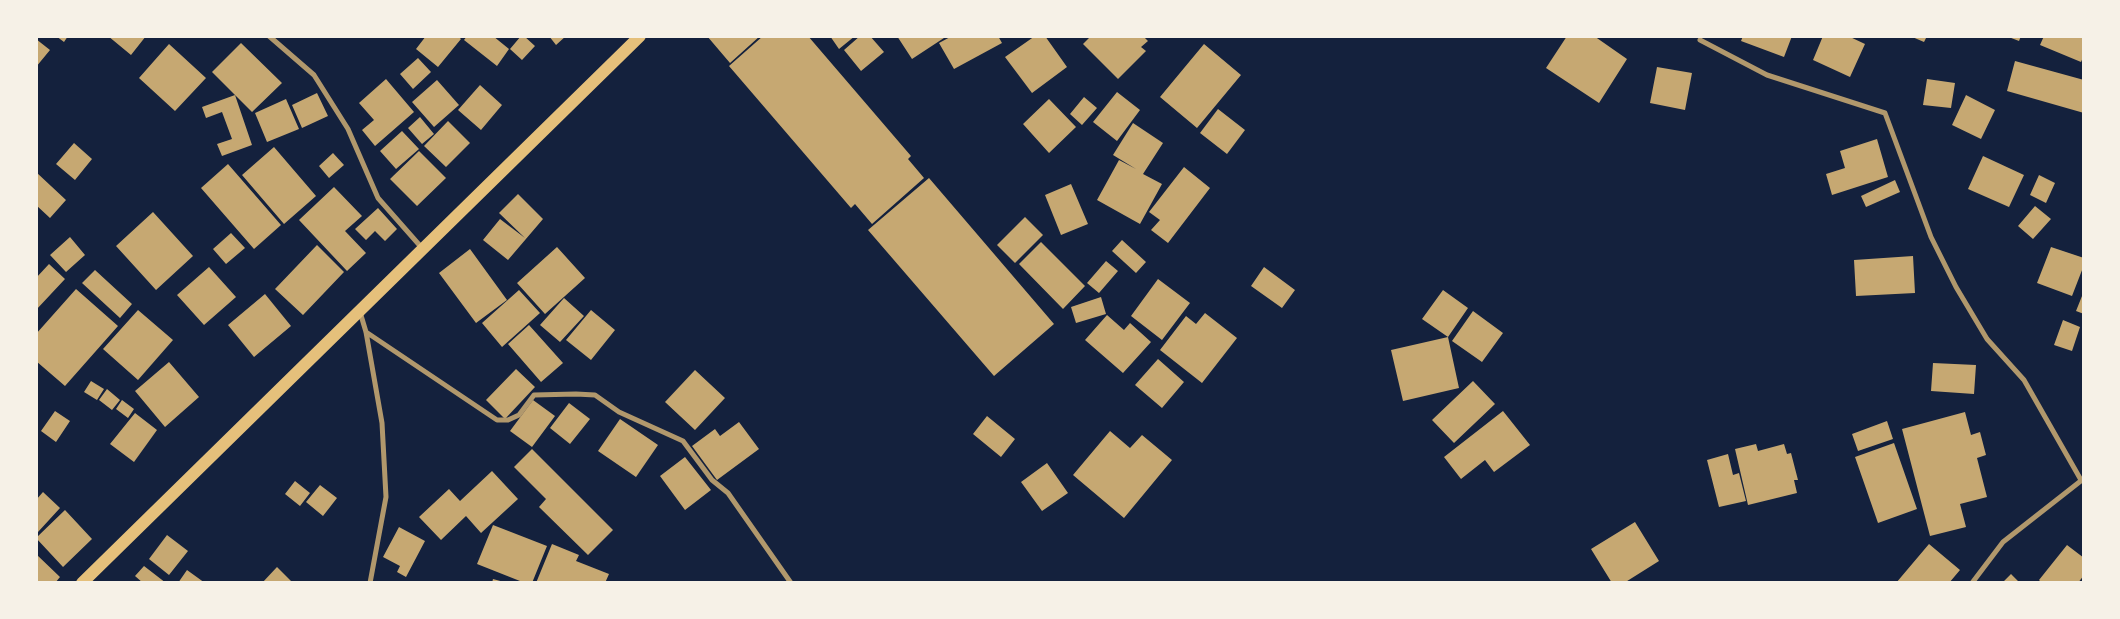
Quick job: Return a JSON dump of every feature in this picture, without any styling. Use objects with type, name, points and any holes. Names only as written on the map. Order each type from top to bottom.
[{"type":"main road","points":[[82,583],[640,36]]},
{"type":"street","points":[[270,36],[314,75],[348,129],[378,198],[423,249]]},
{"type":"street","points":[[1700,40],[1767,75],[1885,113],[1932,237],[1956,287],[1987,339],[2024,380],[2082,479],[2003,542],[1972,583]]},
{"type":"street","points":[[360,311],[366,332],[382,423],[386,496],[370,583]]},
{"type":"street","points":[[366,332],[497,420],[508,420],[519,415],[534,395],[576,394],[595,396],[619,412],[683,441],[712,480],[728,493],[791,583]]},
{"type":"building","points":[[56,36],[68,36],[64,42]]},
{"type":"building","points":[[108,36],[146,36],[131,55]]},
{"type":"building","points":[[426,36],[458,36],[461,39],[438,67],[416,49]]},
{"type":"building","points":[[467,36],[493,36],[509,49],[497,66],[464,40]]},
{"type":"building","points":[[521,36],[524,36],[535,46],[522,60],[510,49]]},
{"type":"building","points":[[549,36],[566,36],[556,45]]},
{"type":"building","points":[[707,36],[760,36],[730,63]]},
{"type":"building","points":[[763,36],[808,36],[911,156],[908,159],[924,178],[872,224],[855,204],[851,208],[729,66]]},
{"type":"building","points":[[830,36],[855,36],[839,49]]},
{"type":"building","points":[[860,36],[870,36],[884,52],[861,71],[844,50]]},
{"type":"building","points":[[897,36],[947,36],[912,59]]},
{"type":"building","points":[[952,36],[998,36],[1002,43],[954,69],[939,43]]},
{"type":"building","points":[[1035,36],[1045,36],[1067,67],[1032,93],[1005,57]]},
{"type":"building","points":[[1091,36],[1143,36],[1148,41],[1141,47],[1146,51],[1118,79],[1083,44]]},
{"type":"building","points":[[1567,36],[1594,36],[1627,59],[1599,103],[1546,68]]},
{"type":"building","points":[[1743,36],[1792,36],[1784,57],[1741,41]]},
{"type":"building","points":[[1823,36],[1848,36],[1865,44],[1850,77],[1813,60]]},
{"type":"building","points":[[1910,36],[1927,36],[1924,42]]},
{"type":"building","points":[[2006,36],[2021,36],[2019,41]]},
{"type":"building","points":[[2044,36],[2084,36],[2084,55],[2081,62],[2040,45]]},
{"type":"building","points":[[36,39],[50,50],[36,67]]},
{"type":"building","points":[[241,43],[282,83],[252,112],[212,72]]},
{"type":"building","points":[[169,44],[206,78],[175,111],[139,78]]},
{"type":"building","points":[[1204,44],[1241,75],[1197,128],[1160,97]]},
{"type":"building","points":[[418,58],[431,72],[413,89],[400,74]]},
{"type":"building","points":[[2015,61],[2084,80],[2084,113],[2007,91]]},
{"type":"building","points":[[1657,67],[1692,73],[1685,110],[1650,103]]},
{"type":"building","points":[[386,79],[414,112],[375,146],[362,130],[374,120],[359,103]]},
{"type":"building","points":[[1927,79],[1955,83],[1951,108],[1923,105]]},
{"type":"building","points":[[437,80],[459,105],[434,127],[412,102]]},
{"type":"building","points":[[480,85],[502,105],[481,130],[458,110]]},
{"type":"building","points":[[1117,92],[1140,110],[1117,141],[1093,122]]},
{"type":"building","points":[[317,93],[328,116],[302,128],[292,105]]},
{"type":"building","points":[[235,95],[252,145],[222,156],[217,144],[232,139],[222,112],[206,118],[202,107]]},
{"type":"building","points":[[1966,95],[1995,110],[1981,139],[1952,125]]},
{"type":"building","points":[[1084,97],[1097,108],[1082,125],[1070,114]]},
{"type":"building","points":[[286,99],[299,129],[267,142],[255,113]]},
{"type":"building","points":[[1049,99],[1076,127],[1049,153],[1023,124]]},
{"type":"building","points":[[1218,109],[1245,130],[1227,154],[1200,133]]},
{"type":"building","points":[[420,117],[434,134],[422,144],[408,128]]},
{"type":"building","points":[[448,121],[470,143],[446,167],[424,146]]},
{"type":"building","points":[[1133,123],[1163,143],[1143,174],[1162,184],[1140,224],[1097,200],[1119,160],[1136,169],[1113,155]]},
{"type":"building","points":[[402,131],[419,149],[396,169],[380,151]]},
{"type":"building","points":[[1877,139],[1888,177],[1832,195],[1826,174],[1845,168],[1840,151]]},
{"type":"building","points":[[74,143],[92,159],[75,180],[56,164]]},
{"type":"building","points":[[274,147],[316,196],[284,224],[242,175]]},
{"type":"building","points":[[419,151],[446,178],[417,206],[390,179]]},
{"type":"building","points":[[333,153],[344,165],[329,178],[319,166]]},
{"type":"building","points":[[1983,156],[2024,175],[2009,207],[1968,189]]},
{"type":"building","points":[[228,164],[281,225],[254,249],[201,188]]},
{"type":"building","points":[[1184,167],[1210,188],[1168,243],[1151,230],[1160,220],[1149,212]]},
{"type":"building","points":[[36,172],[66,200],[50,218],[36,205]]},
{"type":"building","points":[[2039,175],[2055,183],[2046,203],[2030,195]]},
{"type":"building","points":[[929,178],[1054,324],[994,376],[868,230]]},
{"type":"building","points":[[1895,180],[1900,192],[1866,207],[1861,196]]},
{"type":"building","points":[[1071,184],[1088,224],[1061,235],[1045,195]]},
{"type":"building","points":[[334,187],[362,216],[345,231],[366,253],[347,271],[299,220]]},
{"type":"building","points":[[518,194],[543,219],[508,260],[483,240],[500,219],[525,238],[499,213]]},
{"type":"building","points":[[2035,206],[2051,219],[2033,239],[2018,226]]},
{"type":"building","points":[[378,208],[397,229],[385,241],[375,231],[366,240],[355,229]]},
{"type":"building","points":[[153,212],[193,256],[156,290],[116,246]]},
{"type":"building","points":[[1025,217],[1043,235],[1015,263],[997,245]]},
{"type":"building","points":[[231,233],[245,248],[226,264],[213,249]]},
{"type":"building","points":[[70,237],[85,255],[66,272],[50,255]]},
{"type":"building","points":[[1122,240],[1146,262],[1136,273],[1112,251]]},
{"type":"building","points":[[1041,242],[1085,286],[1063,309],[1019,264]]},
{"type":"building","points":[[317,245],[344,272],[303,315],[275,289]]},
{"type":"building","points":[[557,247],[585,278],[545,314],[517,283]]},
{"type":"building","points":[[2051,247],[2084,258],[2084,265],[2072,296],[2037,283]]},
{"type":"building","points":[[470,249],[507,300],[476,323],[439,273]]},
{"type":"building","points":[[1913,256],[1915,293],[1856,296],[1854,260]]},
{"type":"building","points":[[1106,261],[1118,271],[1099,293],[1087,283]]},
{"type":"building","points":[[49,264],[65,279],[36,310],[36,278]]},
{"type":"building","points":[[209,267],[236,297],[204,325],[177,295]]},
{"type":"building","points":[[1264,267],[1295,290],[1282,308],[1251,286]]},
{"type":"building","points":[[95,270],[132,304],[120,318],[82,283]]},
{"type":"building","points":[[1158,279],[1190,303],[1162,340],[1131,316]]},
{"type":"building","points":[[76,289],[118,326],[65,386],[36,361],[36,334]]},
{"type":"building","points":[[519,290],[540,313],[502,347],[482,323]]},
{"type":"building","points":[[1443,290],[1468,308],[1448,337],[1422,319]]},
{"type":"building","points":[[2084,291],[2084,314],[2076,311]]},
{"type":"building","points":[[265,294],[291,326],[254,357],[228,325]]},
{"type":"building","points":[[1101,297],[1106,314],[1076,323],[1071,307]]},
{"type":"building","points":[[564,298],[584,316],[560,342],[540,325]]},
{"type":"building","points":[[138,310],[173,340],[138,380],[103,349]]},
{"type":"building","points":[[591,310],[615,330],[591,360],[566,340]]},
{"type":"building","points":[[1473,311],[1503,333],[1482,362],[1452,341]]},
{"type":"building","points":[[1205,313],[1237,338],[1202,383],[1160,350],[1186,316],[1196,324]]},
{"type":"building","points":[[1107,315],[1124,330],[1130,323],[1151,342],[1123,373],[1085,340]]},
{"type":"building","points":[[2063,320],[2080,327],[2072,351],[2054,345]]},
{"type":"building","points":[[529,325],[563,363],[541,382],[508,344]]},
{"type":"building","points":[[1448,337],[1459,388],[1403,401],[1391,350]]},
{"type":"building","points":[[1158,359],[1184,382],[1162,408],[1135,385]]},
{"type":"building","points":[[169,362],[199,397],[165,427],[135,391]]},
{"type":"building","points":[[1933,363],[1976,365],[1974,394],[1931,391]]},
{"type":"building","points":[[516,369],[535,387],[505,419],[486,400]]},
{"type":"building","points":[[695,370],[725,398],[695,430],[665,402]]},
{"type":"building","points":[[91,381],[104,389],[97,400],[84,392]]},
{"type":"building","points":[[1473,381],[1495,404],[1454,443],[1432,420]]},
{"type":"building","points":[[107,389],[120,400],[112,410],[99,400]]},
{"type":"building","points":[[122,400],[134,409],[128,418],[116,409]]},
{"type":"building","points":[[533,400],[555,416],[532,447],[510,431]]},
{"type":"building","points":[[569,403],[590,419],[570,444],[550,428]]},
{"type":"building","points":[[55,411],[70,421],[56,442],[41,431]]},
{"type":"building","points":[[1503,411],[1530,445],[1494,472],[1485,460],[1461,479],[1444,457]]},
{"type":"building","points":[[1965,412],[1971,435],[1980,432],[1986,455],[1977,458],[1987,497],[1960,504],[1966,527],[1930,536],[1902,429]]},
{"type":"building","points":[[135,413],[157,430],[134,462],[110,444]]},
{"type":"building","points":[[987,416],[1015,439],[1001,457],[973,434]]},
{"type":"building","points":[[620,419],[658,445],[636,477],[598,451]]},
{"type":"building","points":[[1887,421],[1893,439],[1858,451],[1852,434]]},
{"type":"building","points":[[739,422],[759,449],[717,480],[692,446],[715,429],[720,436]]},
{"type":"building","points":[[1110,431],[1130,448],[1142,435],[1172,460],[1124,518],[1073,475]]},
{"type":"building","points":[[1894,443],[1917,509],[1878,523],[1855,457]]},
{"type":"building","points":[[1756,444],[1758,451],[1784,444],[1787,454],[1791,453],[1798,480],[1794,480],[1797,493],[1748,505],[1735,449]]},
{"type":"building","points":[[532,449],[613,530],[588,555],[539,507],[546,499],[514,467]]},
{"type":"building","points":[[1728,454],[1733,475],[1739,473],[1746,501],[1719,507],[1707,460]]},
{"type":"building","points":[[685,457],[711,490],[685,510],[660,476]]},
{"type":"building","points":[[1047,463],[1068,493],[1042,511],[1021,482]]},
{"type":"building","points":[[492,471],[518,499],[481,533],[466,516],[441,540],[419,517],[449,489],[460,501]]},
{"type":"building","points":[[295,481],[310,493],[300,506],[285,494]]},
{"type":"building","points":[[320,485],[337,498],[323,516],[306,502]]},
{"type":"building","points":[[43,492],[60,508],[38,532],[36,500]]},
{"type":"building","points":[[65,510],[92,539],[63,567],[36,538]]},
{"type":"building","points":[[1635,522],[1659,561],[1624,583],[1612,583],[1591,549]]},
{"type":"building","points":[[493,525],[547,546],[532,583],[525,583],[477,564]]},
{"type":"building","points":[[399,527],[425,541],[406,577],[397,572],[400,566],[383,557]]},
{"type":"building","points":[[167,535],[188,551],[169,575],[149,559]]},
{"type":"building","points":[[552,544],[579,555],[576,561],[609,574],[605,583],[536,583]]},
{"type":"building","points":[[1929,544],[1960,570],[1949,583],[1896,583]]},
{"type":"building","points":[[2067,545],[2084,558],[2084,575],[2078,583],[2042,583],[2039,580]]},
{"type":"building","points":[[36,554],[60,577],[55,583],[36,583]]},
{"type":"building","points":[[144,566],[166,583],[143,583],[135,576]]},
{"type":"building","points":[[277,567],[293,583],[262,583]]},
{"type":"building","points":[[187,570],[205,583],[178,583]]},
{"type":"building","points":[[2011,574],[2020,583],[2002,583]]},
{"type":"building","points":[[493,579],[504,582],[504,583],[492,583]]}]
